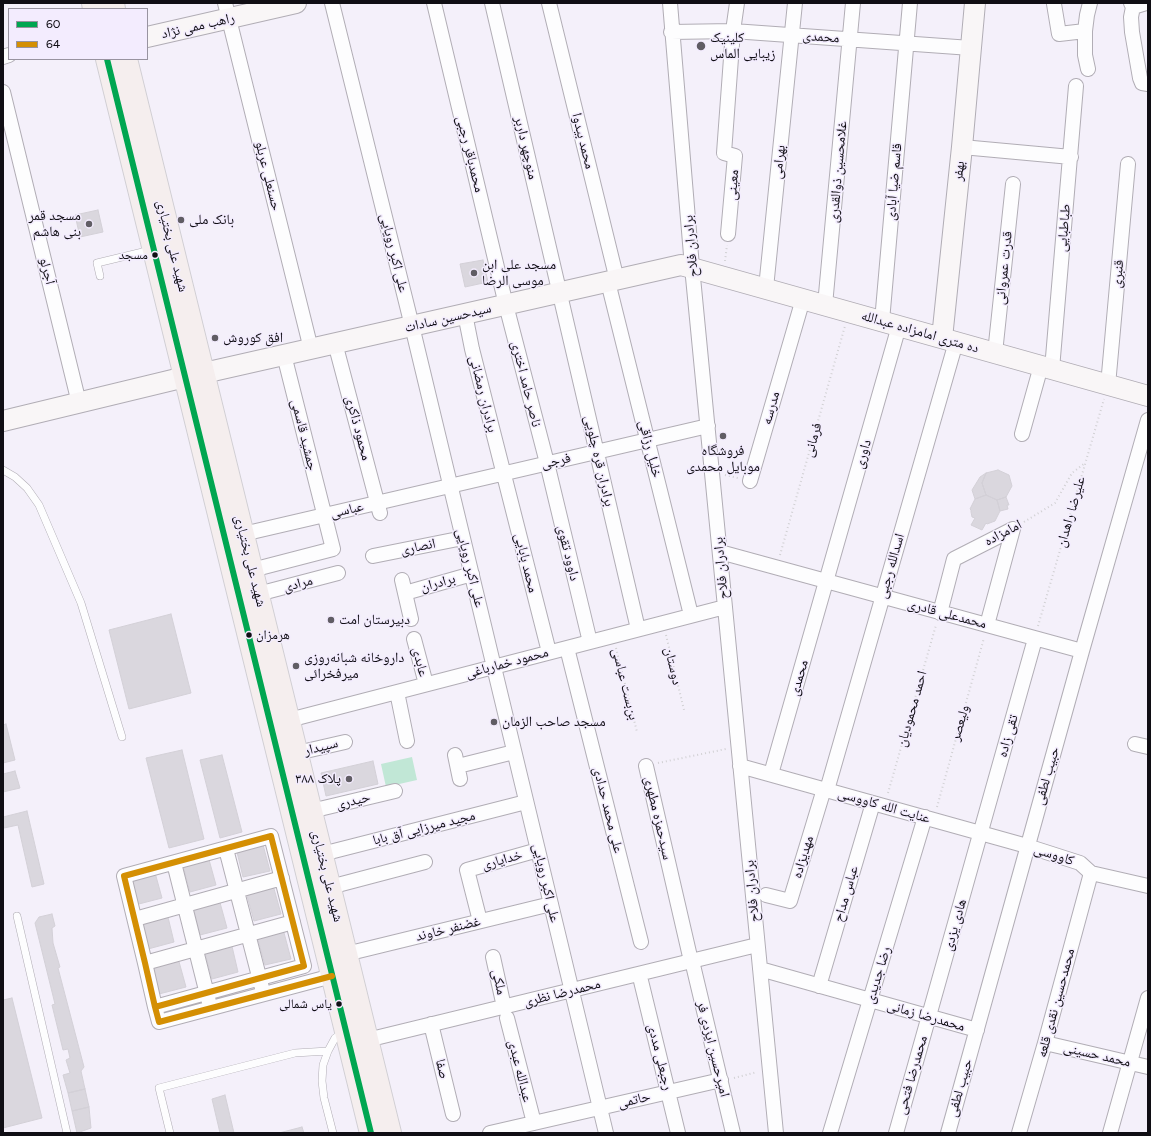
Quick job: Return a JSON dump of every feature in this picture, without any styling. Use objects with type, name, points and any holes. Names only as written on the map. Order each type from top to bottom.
[{"type":"main road","name":"راهب ممی نژاد","points":[[148,37],[227,11],[296,3]]},
{"type":"main road","name":"بهفر","points":[[949,340],[962,147],[975,3]]},
{"type":"main road","name":"شهید علی بختیاری","points":[[107,60],[153,250],[194,375]]},
{"type":"main road","name":"شهید علی بختیاری","points":[[126,60],[194,375],[280,722],[297,753],[390,1133]]},
{"type":"main road","name":"سیدحسین سادات","points":[[194,375],[674,266],[681,265],[692,267]]},
{"type":"main road","name":"ده متری امامزاده عبدالله","points":[[692,267],[1148,396]]},
{"type":"main road","points":[[3,421],[194,375]]},
{"type":"main road","name":"شهید علی بختیاری","points":[[207,427],[243,534],[258,594],[280,722],[332,976],[371,1133]]},
{"type":"street","name":"علی اکبر رویایی","points":[[332,3],[412,326],[606,1133]]},
{"type":"street","name":"محمدباقر رجبی","points":[[434,3],[506,305]]},
{"type":"street","name":"منوچهر داربر","points":[[492,3],[560,292]]},
{"type":"street","name":"محمد بیدوا","points":[[549,3],[612,281]]},
{"type":"street","name":"برادران فلاح","points":[[670,3],[671,32],[692,267],[776,1133]]},
{"type":"street","points":[[733,31],[737,3]]},
{"type":"street","name":"بهرامی","points":[[766,288],[795,3]]},
{"type":"street","name":"غلامحسین ذوالقدری","points":[[825,305],[853,3]]},
{"type":"street","name":"قاسم ضیا آبادی","points":[[890,323],[906,44],[910,3]]},
{"type":"street","points":[[1088,69],[1085,55],[1085,31],[1090,3]]},
{"type":"street","points":[[1054,4],[1059,34],[1085,31]]},
{"type":"street","points":[[1137,4],[1131,17],[1132,32],[1142,83],[1148,84]]},
{"type":"street","name":"حسنعلی عربلو","points":[[227,11],[310,349]]},
{"type":"street","name":"محمدی","points":[[671,32],[733,31],[971,48]]},
{"type":"street","name":"معینی","points":[[728,234],[735,156],[724,153],[733,31]]},
{"type":"street","name":"طباطبایی","points":[[1022,434],[1047,367],[1071,158],[1076,86]]},
{"type":"street","name":"آجرلو","points":[[3,92],[79,403]]},
{"type":"street","points":[[962,147],[1071,158]]},
{"type":"street","name":"قنبری","points":[[1108,385],[1128,164]]},
{"type":"street","name":"قدرت عمروانی","points":[[995,353],[1013,184]]},
{"type":"street","name":"خلیل رزاقی","points":[[612,281],[648,440],[691,616]]},
{"type":"street","name":"برادران قره چلویی","points":[[560,292],[638,629]]},
{"type":"street","name":"مدرسه","points":[[750,481],[803,299]]},
{"type":"street","name":"ناصر حامد اختری","points":[[506,305],[547,464]]},
{"type":"street","name":"برادران رمضانی","points":[[464,314],[504,473]]},
{"type":"street","name":"داوری","points":[[827,582],[890,323]]},
{"type":"street","name":"اسدالله رجبی","points":[[825,790],[882,597],[949,340]]},
{"type":"street","name":"محمود ذاکری","points":[[335,343],[379,508]]},
{"type":"street","name":"جمشید قاسمی","points":[[252,570],[332,549],[325,515],[284,355]]},
{"type":"street","name":"حبیب لطفی","points":[[948,1133],[1148,420]]},
{"type":"street","name":"فرجی","points":[[450,486],[708,426]]},
{"type":"street","name":"داوود تقوی","points":[[547,464],[590,642]]},
{"type":"street","name":"محمد بابایی","points":[[504,473],[549,652]]},
{"type":"street","name":"عباسی","points":[[243,534],[325,515],[379,508],[450,486]]},
{"type":"street","points":[[987,626],[1013,529]]},
{"type":"street","name":"امامزاده","points":[[940,612],[954,559],[1013,529]]},
{"type":"street","name":"انصاری","points":[[374,556],[463,538]]},
{"type":"street","name":"محمدعلی قادری","points":[[720,552],[1082,651]]},
{"type":"street","name":"مرادی","points":[[258,594],[338,573]]},
{"type":"street","name":"برادران","points":[[411,619],[403,586],[472,574]]},
{"type":"street","name":"محمدی","points":[[771,774],[827,582]]},
{"type":"street","name":"محمود خمارباغی","points":[[280,722],[725,607]]},
{"type":"street","name":"تقی زاده","points":[[980,833],[1035,638]]},
{"type":"street","name":"عابدی","points":[[414,639],[426,684]]},
{"type":"street","name":"علی محمد حدادی","points":[[567,648],[641,942]]},
{"type":"street","points":[[397,692],[407,741]]},
{"type":"street","name":"سپیدار","points":[[297,753],[345,742]]},
{"type":"street","points":[[458,767],[514,752]]},
{"type":"street","name":"سیدحمزه مطهری","points":[[646,766],[692,963]]},
{"type":"street","name":"عنایت‌ الله کاووسی","points":[[740,766],[1028,846]]},
{"type":"street","name":"مهدیزاده","points":[[766,895],[790,901],[825,790]]},
{"type":"street","name":"حیدری","points":[[311,811],[395,791]]},
{"type":"street","name":"مجید میرزایی آق بابا","points":[[322,854],[526,802]]},
{"type":"street","name":"عباس مداح","points":[[819,986],[879,805]]},
{"type":"street","name":"رضا جدیدی","points":[[830,1133],[870,1000],[929,819]]},
{"type":"street","name":"هادی یزدی","points":[[929,1017],[980,833]]},
{"type":"street","points":[[155,1007],[304,966],[271,836],[124,876],[135,918],[155,1007],[159,1022],[332,976]]},
{"type":"street","name":"کاووسی","points":[[1028,846],[1080,863],[1091,873],[1148,886]]},
{"type":"street","points":[[226,849],[263,995]]},
{"type":"street","name":"خدایاری","points":[[480,921],[467,870],[538,850]]},
{"type":"street","points":[[330,887],[425,862]]},
{"type":"street","points":[[174,863],[197,949],[210,1008]]},
{"type":"street","name":"محمدحسین نقدی قلعه","points":[[1019,1133],[1091,873]]},
{"type":"street","points":[[135,918],[282,878]]},
{"type":"street","name":"غضنفر خاوند","points":[[346,954],[551,904]]},
{"type":"street","points":[[145,963],[293,922]]},
{"type":"street","name":"محمدرضا نظری","points":[[367,1040],[431,1024],[505,1012],[571,990],[692,963],[757,945]]},
{"type":"street","name":"ملکی","points":[[493,957],[505,1012]]},
{"type":"street","name":"امیرحسین ایزدی فر","points":[[692,963],[734,1133]]},
{"type":"street","name":"محمدرضا زمانی","points":[[760,969],[977,1030]]},
{"type":"street","name":"رجبعلی مددی","points":[[641,981],[678,1133]]},
{"type":"street","points":[[1110,1133],[1148,998]]},
{"type":"street","name":"عبدالله عبدی","points":[[505,1012],[534,1123]]},
{"type":"street","name":"محمدرضا فتحی","points":[[896,1133],[929,1017]]},
{"type":"street","name":"صفا","points":[[431,1024],[453,1114]]},
{"type":"street","name":"محمد حسینی","points":[[1045,1043],[1148,1067]]},
{"type":"street","name":"حاتمی","points":[[490,1133],[721,1080]]},
{"type":"lane","points":[[100,276],[97,263],[153,250]]},
{"type":"lane","points":[[3,470],[27,488],[39,505],[81,603],[122,737]]},
{"type":"lane","points":[[17,916],[67,1133]]},
{"type":"lane","points":[[333,1133],[324,1098],[322,1081],[323,1065],[335,1038],[346,1030]]},
{"type":"lane","points":[[170,1133],[159,1088],[295,1053],[328,1051]]},
{"type":"path","points":[[724,276],[728,234]]},
{"type":"path","name":"فرمانی","points":[[777,568],[849,312]]},
{"type":"path","name":"علیرضا راهدان","points":[[1035,638],[1108,385]]},
{"type":"path","name":"امامزاده","points":[[1013,529],[1055,503],[1072,472],[1085,464]]},
{"type":"path","points":[[712,472],[750,481]]},
{"type":"path","name":"احمد محمودیان","points":[[879,805],[940,612]]},
{"type":"path","name":"دوستان","points":[[663,623],[684,710]]},
{"type":"path","name":"ولیعصر","points":[[929,819],[987,626]]},
{"type":"path","name":"بن‌بست عباسی","points":[[613,636],[637,732]]},
{"type":"path","name":"سیدحمزه مطهری","points":[[646,766],[738,746]]},
{"type":"path","points":[[721,1080],[770,1069]]},
{"type":"green space","points":[[412,757],[417,780],[386,787],[381,764]]},
{"type":"building","name":"مسجد قمر بنی هاشم","points":[[98,210],[103,232],[80,237],[75,215]]},
{"type":"building","name":"مسجد علی ابن موسی الرضا","points":[[483,260],[488,282],[465,287],[460,264]]},
{"type":"building","points":[[998,470],[1009,475],[1012,486],[1006,497],[997,500],[986,495],[982,483],[986,473]]},
{"type":"building","points":[[986,473],[982,483],[986,495],[975,499],[972,490],[980,477]]},
{"type":"building","points":[[986,495],[997,500],[1000,511],[995,521],[986,523],[982,530],[971,525],[975,518],[972,517],[970,509],[975,499]]},
{"type":"building","points":[[1006,497],[1009,505],[1007,505],[1008,509],[1000,511],[997,500]]},
{"type":"building","points":[[171,614],[191,693],[129,709],[109,630]]},
{"type":"building","points":[[6,724],[15,760],[3,763],[3,725]]},
{"type":"building","points":[[182,750],[204,839],[169,848],[146,758]]},
{"type":"building","points":[[222,755],[242,832],[220,838],[200,760]]},
{"type":"building","name":"پلاک ۳۸۸","points":[[373,761],[378,784],[326,796],[321,773]]},
{"type":"building","points":[[15,771],[20,788],[3,792],[3,774]]},
{"type":"building","points":[[27,811],[44,884],[32,887],[18,825],[4,828],[3,823],[3,817]]},
{"type":"building","points":[[262,841],[270,871],[243,877],[236,848]]},
{"type":"building","points":[[208,856],[216,885],[190,892],[182,862]]},
{"type":"building","points":[[154,869],[162,898],[135,905],[128,876]]},
{"type":"building","points":[[273,885],[281,914],[254,921],[246,892]]},
{"type":"building","points":[[219,899],[227,928],[200,935],[193,906]]},
{"type":"building","points":[[167,913],[174,942],[148,949],[140,919]]},
{"type":"building","points":[[52,914],[55,926],[52,928],[53,943],[60,967],[58,968],[84,1067],[81,1071],[85,1089],[68,1093],[63,1075],[70,1073],[66,1060],[70,1058],[68,1049],[63,1050],[52,1005],[55,1004],[35,923],[39,917]]},
{"type":"building","points":[[283,929],[291,959],[265,965],[257,936]]},
{"type":"building","points":[[231,942],[238,972],[212,979],[204,949]]},
{"type":"building","points":[[178,958],[186,987],[159,994],[152,965]]},
{"type":"building","points":[[12,998],[42,1118],[3,1128],[3,1000]]},
{"type":"building","points":[[85,1089],[89,1107],[72,1111],[68,1093]]},
{"type":"building","points":[[225,1095],[234,1133],[220,1133],[212,1099]]},
{"type":"building","points":[[89,1107],[91,1128],[77,1133],[72,1111]]},
{"type":"building","points":[[302,1127],[304,1133],[279,1133]]},
{"type":"transit line","name":"60","points":[[107,60],[371,1133]]},
{"type":"transit line","name":"64","points":[[155,1007],[304,966],[271,836],[124,876],[155,1007],[159,1022],[332,976]]},
{"type":"place","name":"کلینیک زیبایی الماس","points":[[701,46]]},
{"type":"place","name":"بانک ملی","points":[[181,220]]},
{"type":"place","name":"مسجد قمر بنی هاشم","points":[[89,224]]},
{"type":"place","name":"مسجد","points":[[155,255]]},
{"type":"place","name":"مسجد علی ابن موسی الرضا","points":[[474,273]]},
{"type":"place","name":"افق کوروش","points":[[215,338]]},
{"type":"place","name":"فروشگاه موبایل محمدی","points":[[723,436]]},
{"type":"place","name":"دبیرستان امت","points":[[331,620]]},
{"type":"place","name":"هرمزان","points":[[249,635]]},
{"type":"place","name":"داروخانه شبانه‌روزی میرفخرائی","points":[[296,666]]},
{"type":"place","name":"مسجد صاحب الزمان","points":[[494,722]]},
{"type":"place","name":"پلاک ۳۸۸","points":[[349,779]]},
{"type":"place","name":"یاس شمالی","points":[[339,1004]]}]
